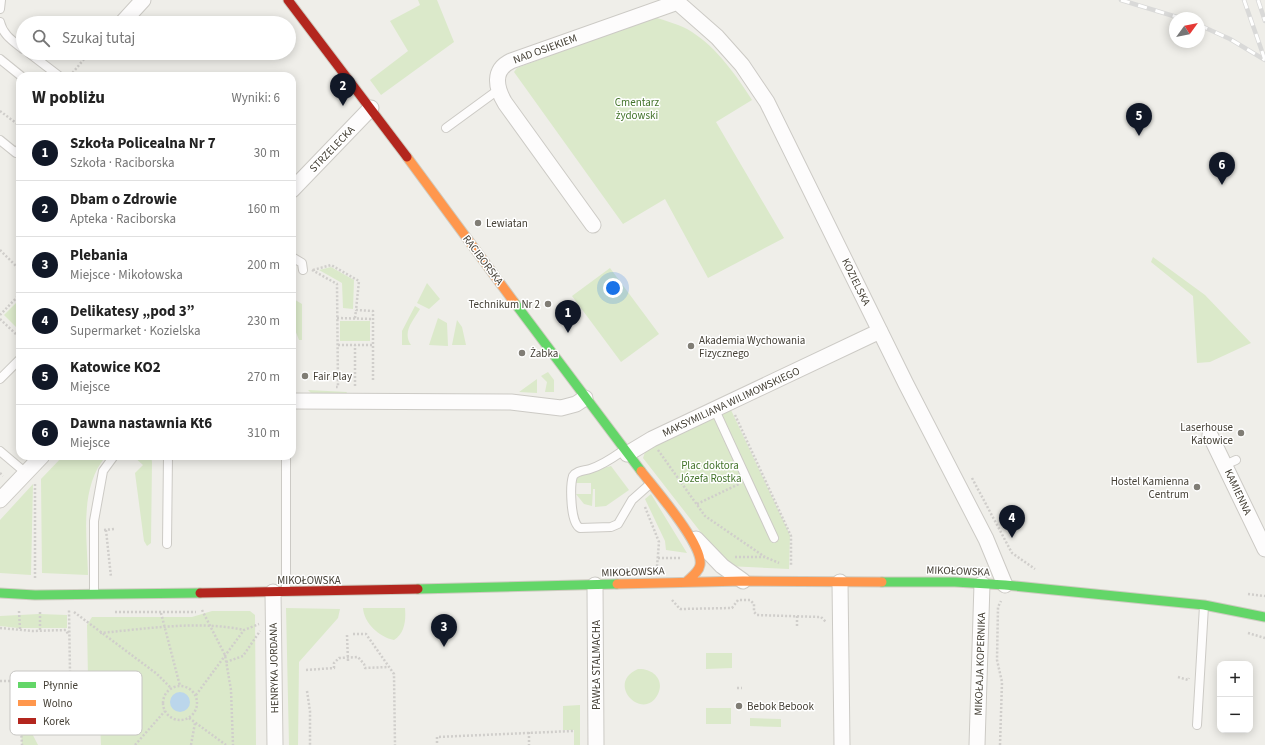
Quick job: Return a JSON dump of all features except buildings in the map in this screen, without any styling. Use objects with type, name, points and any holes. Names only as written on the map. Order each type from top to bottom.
[{"type":"main road","name":"RACIBORSKA","points":[[288,0],[371,108],[584,398],[693,541],[698,551],[700,565],[697,571],[686,582]]},
{"type":"main road","name":"MIKOŁOWSKA","points":[[0,593],[35,595],[279,592],[743,581],[982,584],[1006,592],[1204,605],[1265,617]]},
{"type":"street","points":[[129,16],[144,0]]},
{"type":"street","name":"NAD OSIEKIEM","points":[[498,90],[497,82],[500,70],[502,66],[511,61],[676,1]]},
{"type":"street","name":"KOZIELSKA","points":[[676,1],[717,37],[742,65],[766,102],[986,539],[1006,592]]},
{"type":"street","points":[[498,90],[593,225]]},
{"type":"street","name":"STRZELECKA","points":[[296,186],[371,108]]},
{"type":"street","name":"MAKSYMILIANA WILIMOWSKIEGO","points":[[626,452],[880,331]]},
{"type":"street","points":[[296,401],[511,402],[561,408],[576,404],[584,398]]},
{"type":"street","name":"KAMIENNA","points":[[1210,435],[1231,462],[1265,549]]},
{"type":"street","points":[[0,500],[31,475],[40,460]]},
{"type":"street","name":"RACIBORSKA","points":[[678,520],[722,566],[743,581]]},
{"type":"street","points":[[840,582],[842,745]]},
{"type":"street","name":"PAWŁA STALMACHA","points":[[595,584],[596,745]]},
{"type":"street","name":"MIKOŁAJA KOPERNIKA","points":[[977,745],[982,584]]},
{"type":"street","name":"HENRYKA JORDANA","points":[[275,745],[279,592]]},
{"type":"lane","points":[[0,9],[1,0]]},
{"type":"lane","points":[[0,22],[2,29],[16,42]]},
{"type":"lane","points":[[0,60],[16,72]]},
{"type":"lane","points":[[38,60],[54,72]]},
{"type":"lane","points":[[446,128],[498,90]]},
{"type":"lane","points":[[0,140],[16,153]]},
{"type":"lane","points":[[296,259],[302,263],[306,269]]},
{"type":"lane","points":[[0,379],[16,363]]},
{"type":"lane","points":[[715,410],[774,538]]},
{"type":"lane","points":[[0,451],[31,475]]},
{"type":"lane","points":[[626,452],[590,469],[578,471],[573,476],[572,513],[575,524],[580,528],[615,525],[621,521],[632,500],[650,483]]},
{"type":"lane","points":[[94,594],[94,521],[103,471],[111,460]]},
{"type":"lane","points":[[167,544],[168,460]]},
{"type":"lane","points":[[279,592],[286,460]]},
{"type":"lane","points":[[1197,725],[1204,605]]},
{"type":"path","points":[[73,72],[83,60]]},
{"type":"path","points":[[0,111],[16,123]]},
{"type":"path","points":[[0,250],[16,266]]},
{"type":"path","points":[[312,270],[331,265],[358,281],[355,318]]},
{"type":"path","points":[[306,269],[312,270],[337,284],[338,387],[331,387]]},
{"type":"path","points":[[0,314],[16,298]]},
{"type":"path","points":[[356,310],[373,310],[373,381]]},
{"type":"path","points":[[337,318],[373,319]]},
{"type":"path","points":[[0,319],[16,334]]},
{"type":"path","points":[[338,344],[373,345]]},
{"type":"path","points":[[354,386],[355,345]]},
{"type":"path","points":[[734,413],[791,536],[791,568]]},
{"type":"path","points":[[652,440],[705,516],[765,557]]},
{"type":"path","points":[[0,473],[3,476]]},
{"type":"path","points":[[31,475],[35,579]]},
{"type":"path","points":[[697,504],[734,486]]},
{"type":"path","points":[[106,530],[111,580]]},
{"type":"path","points":[[1012,553],[1040,572]]},
{"type":"path","points":[[730,557],[746,558]]},
{"type":"path","points":[[658,558],[686,558]]},
{"type":"path","points":[[1000,745],[1002,682],[997,660],[998,607],[1006,592]]},
{"type":"path","points":[[664,600],[680,600]]},
{"type":"path","points":[[672,600],[680,609],[707,609],[732,608],[738,600]]},
{"type":"path","points":[[731,600],[750,600],[754,604],[754,612],[757,615],[821,617],[826,621],[827,627]]},
{"type":"path","points":[[707,604],[707,609]]},
{"type":"path","points":[[70,671],[69,608],[157,674],[171,688]]},
{"type":"path","points":[[19,610],[20,629]]},
{"type":"path","points":[[161,613],[180,686]]},
{"type":"path","points":[[204,614],[225,655],[231,696],[233,745]]},
{"type":"path","points":[[40,615],[40,630]]},
{"type":"path","points":[[797,616],[797,628]]},
{"type":"path","points":[[196,695],[190,689],[180,686],[171,688],[164,697],[165,711],[174,719],[180,720],[189,718],[196,708],[196,695],[225,655],[244,630],[259,624]]},
{"type":"path","points":[[100,632],[210,626],[230,627],[244,630]]},
{"type":"path","points":[[0,628],[66,630],[69,636]]},
{"type":"path","points":[[226,662],[243,656],[260,630]]},
{"type":"path","points":[[1243,632],[1265,638]]},
{"type":"path","points":[[353,634],[366,634],[394,674],[396,745]]},
{"type":"path","points":[[347,635],[348,659]]},
{"type":"path","points":[[306,670],[334,668],[334,663],[339,658],[348,659],[358,657],[364,664],[365,668],[388,667]]},
{"type":"path","points":[[737,688],[742,688]]},
{"type":"path","points":[[307,691],[310,711],[310,745]]},
{"type":"path","points":[[135,745],[165,711]]},
{"type":"path","points":[[189,718],[195,724],[226,745]]},
{"type":"path","points":[[191,745],[195,724]]},
{"type":"path","points":[[437,743],[437,737],[573,731]]},
{"type":"path","points":[[529,732],[529,745]]},
{"type":"path","points":[[21,735],[22,745]]},
{"type":"green space","points":[[418,0],[437,0],[454,42],[381,95],[370,80],[408,51],[390,21],[420,5]]},
{"type":"green space","name":"Cmentarz żydowski","points":[[654,17],[684,27],[701,38],[718,54],[752,100],[716,122],[784,238],[708,278],[665,199],[623,224],[514,72],[517,68]]},
{"type":"green space","points":[[1153,257],[1205,295],[1251,343],[1210,362],[1197,363],[1193,296],[1151,262]]},
{"type":"green space","points":[[331,267],[354,280],[353,309],[343,308],[342,283],[319,270]]},
{"type":"green space","points":[[610,268],[659,334],[621,362],[572,296]]},
{"type":"green space","points":[[427,283],[440,299],[429,309],[417,303]]},
{"type":"green space","points":[[296,300],[302,304],[302,340],[299,340],[296,332]]},
{"type":"green space","points":[[16,303],[16,327],[4,315]]},
{"type":"green space","points":[[415,306],[420,309],[408,331],[411,345],[402,345],[402,331]]},
{"type":"green space","points":[[438,318],[447,323],[448,346],[429,345]]},
{"type":"green space","points":[[457,320],[462,327],[466,345],[452,345]]},
{"type":"green space","points":[[340,321],[370,321],[370,341],[340,341]]},
{"type":"green space","points":[[548,372],[554,380],[554,392],[545,392],[547,382],[541,376]]},
{"type":"green space","points":[[537,379],[537,393],[519,392]]},
{"type":"green space","points":[[308,390],[347,392],[344,397],[314,396]]},
{"type":"green space","name":"Plac doktora Józefa Rostka","points":[[731,410],[790,535],[789,569],[727,566],[643,458],[645,452],[653,447]]},
{"type":"green space","points":[[59,460],[103,460],[97,469],[88,497],[86,529],[88,575],[42,573],[41,479]]},
{"type":"green space","points":[[137,460],[152,460],[151,543],[147,546],[144,541],[135,473],[143,465]]},
{"type":"green space","points":[[611,466],[629,490],[606,506],[595,507],[595,489],[593,489],[592,506],[584,504],[576,494],[591,494],[591,483],[575,483],[576,478],[584,473]]},
{"type":"green space","points":[[33,484],[31,575],[0,573],[0,520]]},
{"type":"green space","points":[[651,494],[687,553],[666,550],[665,541],[645,499]]},
{"type":"green space","points":[[286,608],[340,609],[338,618],[299,662],[298,745],[289,745]]},
{"type":"green space","points":[[363,608],[405,608],[405,622],[403,630],[394,640],[383,636],[369,624]]},
{"type":"green space","points":[[212,611],[250,611],[255,615],[256,745],[101,745],[101,735],[142,735],[142,671],[88,671],[87,625],[92,617],[192,617]]},
{"type":"green space","points":[[39,614],[67,615],[67,628],[18,628],[0,626],[0,616]]},
{"type":"green space","points":[[706,653],[732,653],[732,668],[706,669]]},
{"type":"green space","points":[[638,669],[648,670],[658,679],[660,689],[652,702],[644,704],[637,703],[630,698],[626,691],[625,683],[629,676]]},
{"type":"green space","points":[[580,705],[580,745],[574,745],[574,730],[563,730],[563,706]]},
{"type":"green space","points":[[706,708],[731,708],[731,724],[706,724]]},
{"type":"green space","points":[[750,718],[781,719],[781,727],[750,726]]},
{"type":"green space","points":[[21,735],[33,735],[38,745],[22,745]]},
{"type":"water","points":[[180,692],[187,695],[190,702],[187,709],[180,712],[173,709],[170,702],[173,695]]},
{"type":"railway","points":[[1121,0],[1169,15]]},
{"type":"railway","points":[[1244,0],[1265,60]]},
{"type":"railway","points":[[1258,0],[1265,21]]},
{"type":"railway","points":[[1205,28],[1230,39],[1265,60]]},
{"type":"traffic: fast","points":[[514,302],[641,471]]},
{"type":"traffic: fast","points":[[882,582],[955,582],[1005,585],[1204,605],[1265,617]]},
{"type":"traffic: fast","points":[[418,589],[617,584]]},
{"type":"traffic: fast","points":[[0,593],[35,595],[200,593]]},
{"type":"traffic: slow","points":[[407,157],[514,302]]},
{"type":"traffic: slow","points":[[641,471],[687,531],[699,556],[699,568],[686,582]]},
{"type":"traffic: slow","points":[[617,584],[743,581],[882,582]]},
{"type":"traffic: jam","points":[[288,0],[407,157]]},
{"type":"traffic: jam","points":[[200,593],[418,589]]},
{"type":"place","name":"Dbam o Zdrowie","points":[[343,106]]},
{"type":"place","name":"Katowice KO2","points":[[1139,136]]},
{"type":"place","name":"Dawna nastawnia Kt6","points":[[1222,185]]},
{"type":"place","name":"Lewiatan","points":[[478,223]]},
{"type":"place","name":"Technikum Nr 2","points":[[548,304]]},
{"type":"place","name":"Szkoła Policealna Nr 7","points":[[568,333]]},
{"type":"place","name":"Akademia Wychowania Fizycznego","points":[[691,346]]},
{"type":"place","name":"Żabka","points":[[522,353]]},
{"type":"place","name":"Fair Play","points":[[305,376]]},
{"type":"place","name":"Laserhouse Katowice","points":[[1241,433]]},
{"type":"place","name":"Hostel Kamienna Centrum","points":[[1197,487]]},
{"type":"place","name":"Delikatesy „pod 3”","points":[[1012,538]]},
{"type":"place","name":"Plebania","points":[[444,647]]},
{"type":"place","name":"Bebok Bebook","points":[[739,706]]}]
